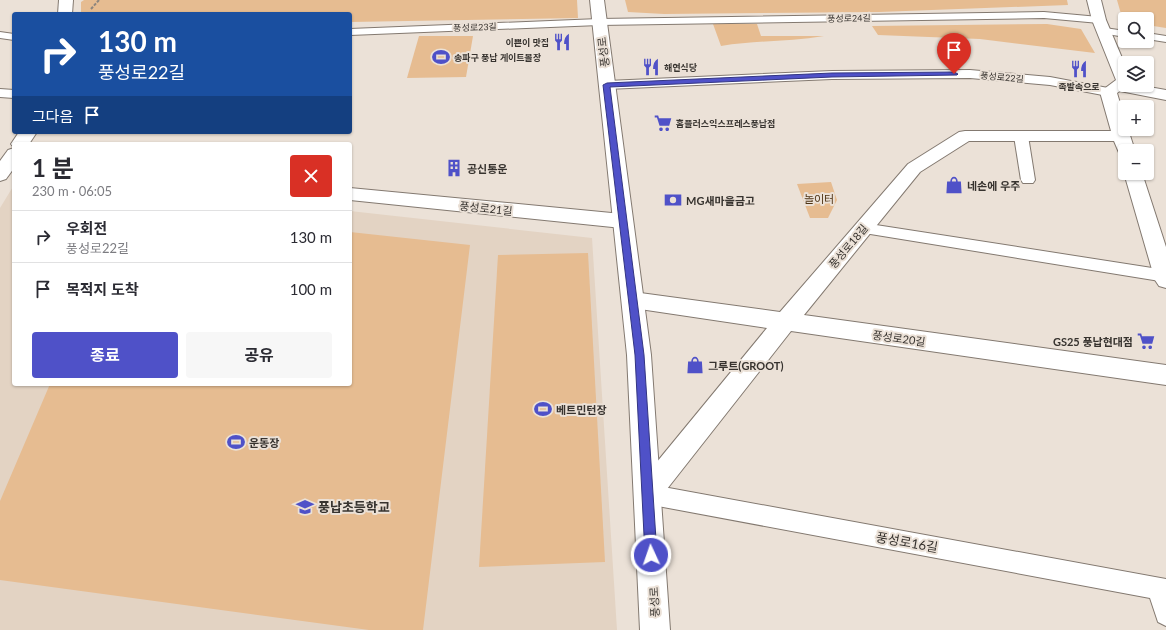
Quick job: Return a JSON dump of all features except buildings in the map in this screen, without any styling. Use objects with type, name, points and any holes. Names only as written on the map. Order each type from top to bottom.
[{"type":"street","points":[[65,12],[66,0]]},
{"type":"street","name":"풍성로","points":[[597,0],[622,221],[640,355],[655,630]]},
{"type":"street","points":[[1094,0],[1124,81],[1112,89],[1124,143]]},
{"type":"street","name":"풍성로22길","points":[[1112,89],[1166,95]]},
{"type":"street","name":"풍성로18길","points":[[647,494],[785,322],[914,168],[965,136],[1021,136],[1124,143]]},
{"type":"street","points":[[0,175],[12,159]]},
{"type":"street","points":[[1135,180],[1164,269]]},
{"type":"street","name":"풍성로21길","points":[[352,194],[622,221]]},
{"type":"street","name":"풍성로20길","points":[[633,300],[1166,375]]},
{"type":"lane","name":"풍성로24길","points":[[599,22],[1044,15],[1102,25],[1118,31]]},
{"type":"lane","name":"풍성로23길","points":[[352,32],[599,22]]},
{"type":"lane","points":[[0,35],[12,37]]},
{"type":"lane","points":[[1154,37],[1166,39]]},
{"type":"lane","name":"풍성로22길","points":[[607,85],[832,75],[970,74],[1050,81],[1112,89]]},
{"type":"lane","points":[[0,93],[12,94]]},
{"type":"lane","points":[[1021,136],[1028,180]]},
{"type":"lane","points":[[863,228],[1164,269]]},
{"type":"lane","name":"풍성로16길","points":[[647,494],[1163,589]]},
{"type":"lane","points":[[1163,589],[1166,614]]},
{"type":"path","points":[[89,12],[98,0]]},
{"type":"shaded area","name":"풍납초등학교","points":[[12,188],[12,386],[352,386],[352,211],[592,238],[617,630],[0,630],[0,208]]},
{"type":"green space","points":[[84,0],[577,0],[578,18],[352,22],[352,12],[81,12],[81,2]]},
{"type":"green space","points":[[625,0],[1067,0],[1068,5],[879,12],[664,14],[628,12]]},
{"type":"green space","points":[[1117,0],[1166,0],[1166,28],[1154,26],[1154,12],[1120,12]]},
{"type":"green space","points":[[713,24],[757,24],[761,36],[824,36],[721,46]]},
{"type":"green space","points":[[1047,24],[1081,29],[1095,53],[980,39],[878,35],[872,26]]},
{"type":"green space","name":"송파구 풍납 게이트볼장","points":[[419,36],[473,36],[466,77],[407,78]]},
{"type":"green space","name":"놀이터","points":[[831,182],[837,200],[828,218],[810,218],[797,184]]},
{"type":"green space","name":"운동장","points":[[352,232],[470,245],[423,630],[369,630],[0,580],[0,501],[49,386],[352,386]]},
{"type":"green space","name":"베트민턴장","points":[[588,253],[605,562],[479,567],[498,255]]},
{"type":"place","name":"이쁜이 맛집","points":[[562,42]]},
{"type":"place","name":"송파구 풍납 게이트볼장","points":[[441,57]]},
{"type":"place","name":"해연식당","points":[[651,67]]},
{"type":"place","name":"족발속으로","points":[[1079,69]]},
{"type":"place","name":"홈플러스익스프레스풍납점","points":[[663,123]]},
{"type":"place","name":"공신통운","points":[[454,168]]},
{"type":"place","name":"네손에 우주","points":[[954,185]]},
{"type":"place","name":"MG새마을금고","points":[[673,200]]},
{"type":"place","name":"GS25 풍납현대점","points":[[1146,341]]},
{"type":"place","name":"그루트(GROOT)","points":[[695,365]]},
{"type":"place","name":"베트민턴장","points":[[543,409]]},
{"type":"place","name":"운동장","points":[[236,442]]},
{"type":"place","name":"풍납초등학교","points":[[305,507]]},
{"type":"route","points":[[651,555],[640,355],[622,221],[607,85],[832,75],[954,74]]}]
